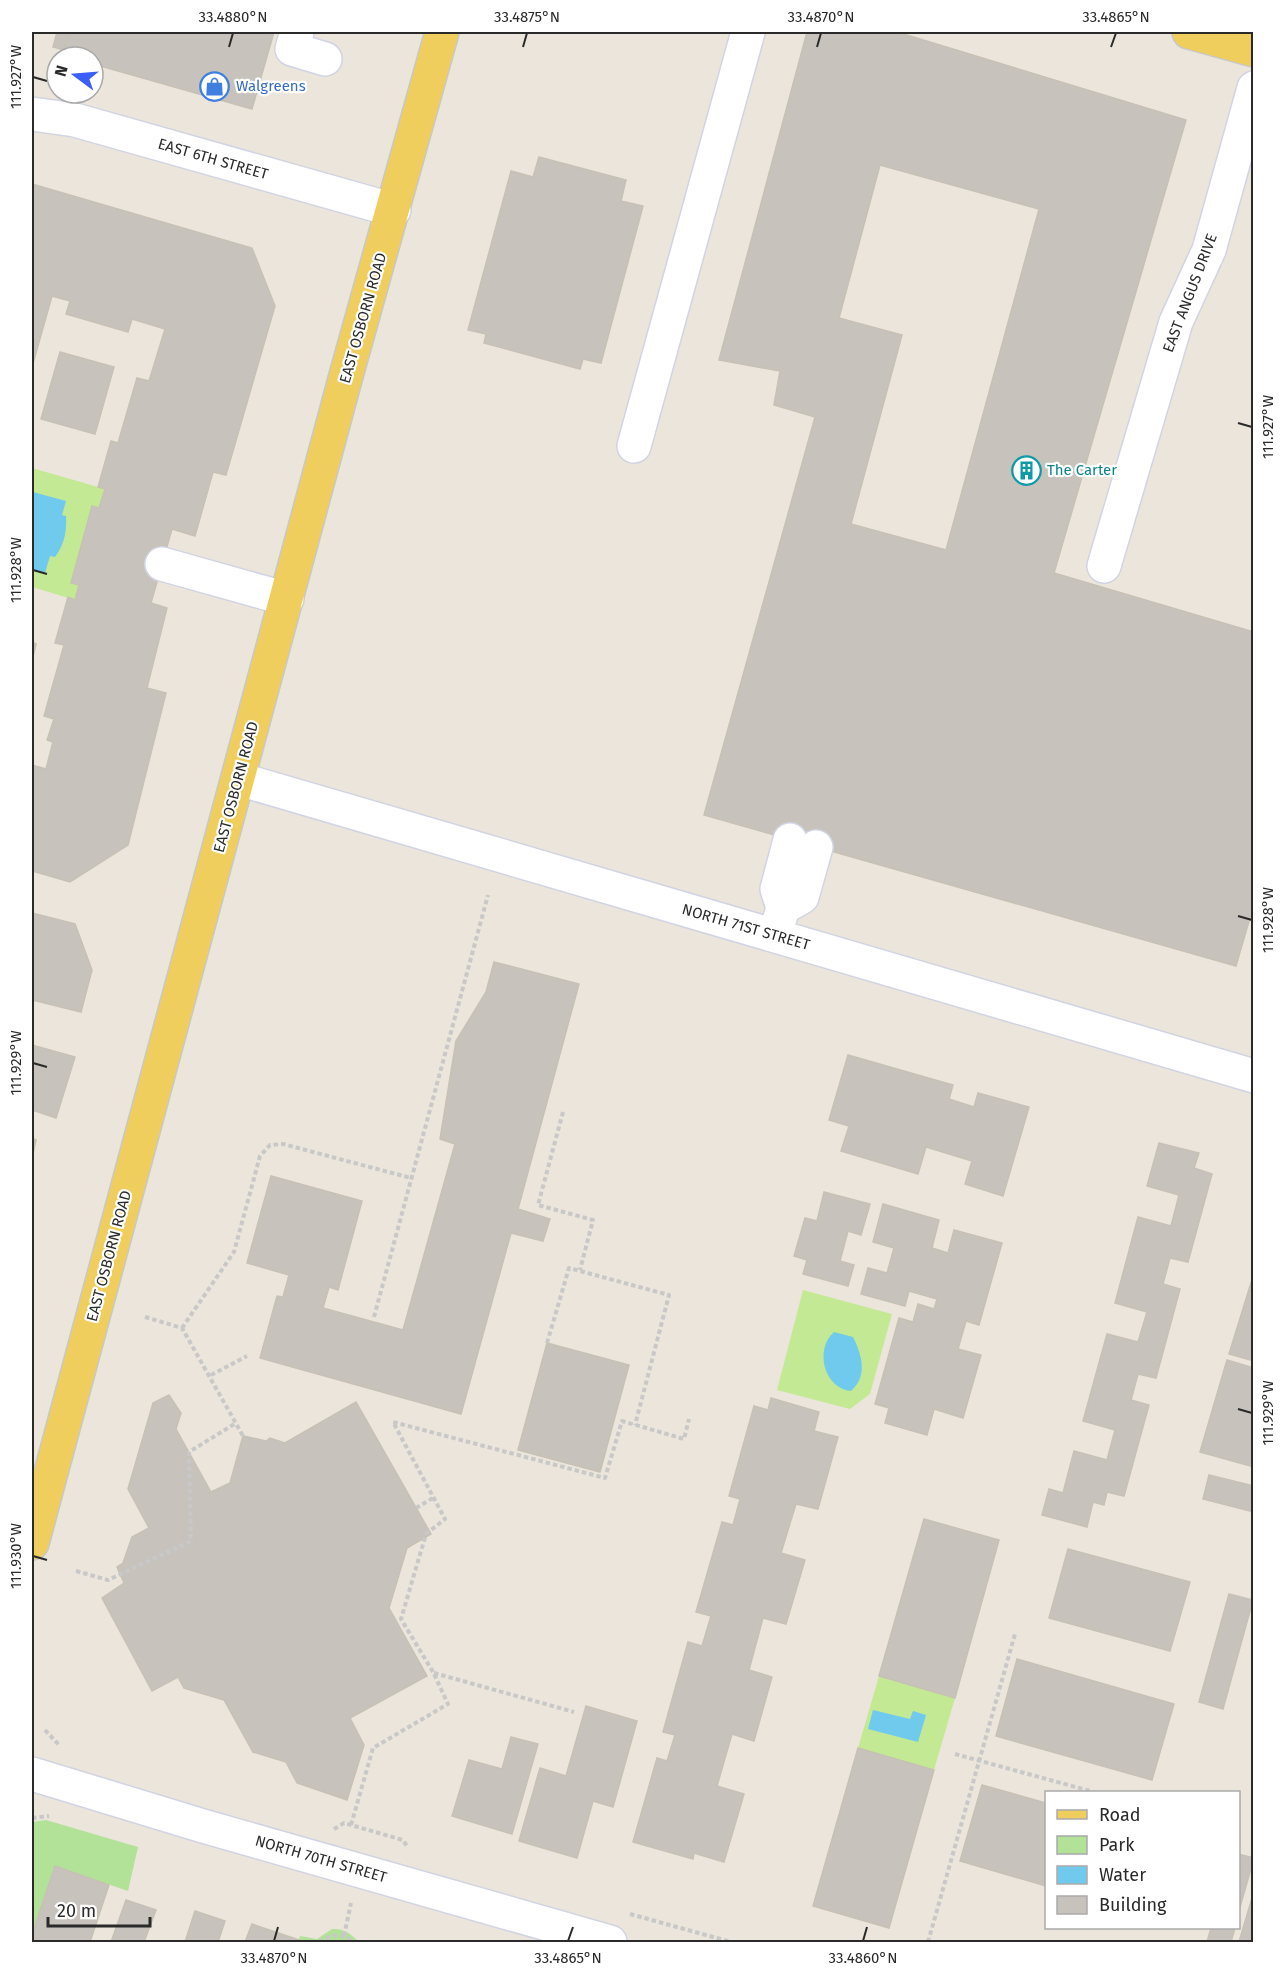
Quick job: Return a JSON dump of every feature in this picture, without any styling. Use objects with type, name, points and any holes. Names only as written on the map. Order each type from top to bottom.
[{"type":"main road","name":"EAST OSBORN ROAD","points":[[32,1543],[347,372],[442,32]]},
{"type":"main road","points":[[1189,32],[1254,50]]},
{"type":"street","points":[[297,32],[292,50],[325,59]]},
{"type":"street","points":[[634,446],[748,32]]},
{"type":"street","name":"EAST ANGUS DRIVE","points":[[1104,566],[1176,322],[1209,250],[1254,88]]},
{"type":"street","name":"EAST 6TH STREET","points":[[32,114],[75,120],[393,210]]},
{"type":"street","points":[[162,564],[287,599]]},
{"type":"street","name":"NORTH 71ST STREET","points":[[239,779],[779,921],[1254,1076]]},
{"type":"street","points":[[779,921],[802,897],[803,843]]},
{"type":"street","name":"NORTH 70TH STREET","points":[[32,1774],[203,1826],[610,1942]]},
{"type":"path","points":[[374,1317],[488,895]]},
{"type":"path","points":[[563,1112],[538,1205],[593,1220],[580,1270]]},
{"type":"path","points":[[182,1328],[234,1252],[260,1156],[270,1145],[284,1144],[411,1178]]},
{"type":"path","points":[[548,1343],[569,1268],[669,1295],[635,1425]]},
{"type":"path","points":[[145,1317],[182,1328],[211,1375],[243,1436]]},
{"type":"path","points":[[211,1375],[247,1356]]},
{"type":"path","points":[[351,1825],[373,1748],[448,1704],[433,1672],[401,1619],[424,1538],[429,1530],[446,1519],[393,1422],[605,1479],[622,1421],[684,1439],[689,1419]]},
{"type":"path","points":[[76,1571],[108,1580],[191,1541],[189,1452],[236,1423]]},
{"type":"path","points":[[416,1508],[433,1498]]},
{"type":"path","points":[[927,1942],[1015,1634]]},
{"type":"path","points":[[433,1672],[573,1712]]},
{"type":"path","points":[[955,1754],[1090,1791]]},
{"type":"path","points":[[344,1936],[351,1903]]},
{"type":"path","points":[[319,1942],[330,1936],[344,1936],[353,1942]]},
{"type":"green space","points":[[32,468],[105,489],[99,508],[92,507],[71,583],[79,585],[75,600],[32,587]]},
{"type":"green space","points":[[803,1290],[892,1314],[870,1394],[850,1409],[777,1390]]},
{"type":"green space","points":[[879,1676],[955,1698],[934,1770],[858,1748]]},
{"type":"green space","points":[[46,1820],[138,1847],[128,1891],[55,1866],[32,1934],[32,1822]]},
{"type":"green space","points":[[332,1929],[347,1932],[359,1942],[298,1942],[300,1936],[317,1939]]},
{"type":"water","points":[[33,492],[66,501],[62,515],[66,516],[64,538],[55,557],[50,556],[45,573],[32,569]]},
{"type":"water","points":[[834,1332],[853,1337],[859,1351],[862,1365],[860,1379],[851,1391],[842,1389],[834,1383],[825,1367],[824,1348]]},
{"type":"water","points":[[873,1710],[910,1719],[913,1711],[926,1715],[918,1742],[868,1729]]},
{"type":"building","points":[[57,32],[69,32],[65,45],[54,45]]},
{"type":"building","name":"Walgreens","points":[[69,32],[274,32],[252,109],[105,67],[105,45],[66,45]]},
{"type":"building","name":"The Carter","points":[[807,32],[897,32],[1186,120],[1054,573],[1254,632],[1254,904],[1236,966],[704,815],[815,417],[774,405],[780,371],[719,360]],"holes":[[[880,165],[1039,209],[946,550],[851,524],[902,335],[839,318]]]},
{"type":"building","points":[[539,157],[626,180],[621,201],[643,206],[601,363],[583,359],[580,369],[484,343],[486,334],[468,330],[511,171],[533,177]]},
{"type":"building","points":[[32,184],[252,248],[275,306],[226,475],[213,472],[195,536],[172,529],[151,603],[167,608],[147,688],[166,693],[128,845],[70,882],[32,871],[32,765],[46,769],[53,742],[47,740],[54,719],[44,716],[64,645],[55,643],[68,597],[75,600],[79,585],[71,583],[92,506],[99,508],[105,489],[98,487],[111,441],[118,443],[137,378],[149,381],[165,329],[132,319],[128,332],[66,314],[70,301],[52,296],[32,367]]},
{"type":"building","points":[[60,352],[114,367],[95,434],[41,419]]},
{"type":"building","points":[[32,642],[36,644],[32,661]]},
{"type":"building","points":[[32,913],[75,924],[92,970],[81,1012],[32,1000]]},
{"type":"building","points":[[494,962],[579,984],[518,1209],[550,1219],[543,1241],[511,1233],[461,1414],[260,1358],[277,1296],[283,1297],[289,1275],[247,1263],[271,1176],[362,1201],[338,1290],[329,1287],[323,1308],[403,1330],[455,1144],[440,1139],[456,1041],[486,992]]},
{"type":"building","points":[[32,1045],[75,1057],[56,1118],[32,1110]]},
{"type":"building","points":[[848,1055],[953,1085],[949,1099],[974,1107],[978,1093],[1029,1107],[1003,1196],[965,1184],[972,1161],[926,1147],[918,1174],[841,1151],[849,1126],[829,1120]]},
{"type":"building","points":[[32,1138],[36,1140],[32,1158]]},
{"type":"building","points":[[1159,1143],[1199,1153],[1194,1168],[1212,1174],[1188,1262],[1170,1258],[1163,1284],[1180,1289],[1156,1378],[1138,1374],[1131,1400],[1149,1405],[1124,1496],[1107,1492],[1104,1505],[1093,1502],[1087,1527],[1042,1515],[1049,1489],[1063,1493],[1074,1451],[1107,1460],[1115,1430],[1083,1421],[1107,1334],[1138,1342],[1147,1312],[1115,1303],[1138,1217],[1171,1226],[1179,1195],[1147,1186]]},
{"type":"building","points":[[824,1192],[870,1204],[861,1235],[848,1231],[840,1261],[854,1265],[848,1286],[803,1274],[807,1260],[794,1256],[805,1218],[817,1221]]},
{"type":"building","points":[[883,1204],[939,1220],[932,1248],[948,1253],[954,1230],[1002,1243],[979,1325],[966,1321],[958,1349],[981,1355],[963,1418],[934,1409],[927,1435],[885,1423],[889,1408],[875,1404],[899,1318],[913,1322],[918,1304],[934,1309],[937,1299],[909,1291],[905,1306],[861,1294],[868,1268],[887,1273],[894,1248],[873,1242]]},
{"type":"building","points":[[1254,1273],[1254,1361],[1229,1354]]},
{"type":"building","points":[[547,1343],[629,1365],[600,1472],[518,1450]]},
{"type":"building","points":[[1227,1360],[1254,1368],[1254,1467],[1200,1452]]},
{"type":"building","points":[[169,1395],[181,1413],[176,1429],[211,1492],[230,1483],[243,1436],[266,1441],[270,1438],[285,1443],[356,1402],[431,1534],[407,1548],[389,1608],[427,1676],[350,1718],[364,1745],[347,1800],[297,1783],[286,1762],[253,1752],[224,1700],[184,1688],[178,1677],[152,1691],[102,1598],[124,1583],[117,1567],[123,1563],[132,1537],[149,1528],[128,1489],[153,1403]]},
{"type":"building","points":[[771,1398],[819,1412],[814,1431],[838,1437],[818,1509],[796,1504],[781,1553],[805,1560],[786,1624],[763,1618],[749,1670],[772,1677],[754,1741],[732,1734],[717,1786],[744,1794],[724,1862],[694,1853],[693,1859],[633,1842],[657,1758],[667,1761],[675,1735],[663,1732],[688,1642],[702,1646],[711,1616],[696,1612],[722,1522],[733,1525],[740,1499],[729,1496],[754,1406],[768,1410]]},
{"type":"building","points":[[1209,1475],[1254,1486],[1254,1512],[1203,1499]]},
{"type":"building","points":[[924,1519],[999,1540],[955,1698],[879,1676]]},
{"type":"building","points":[[1068,1549],[1190,1582],[1170,1651],[1049,1618]]},
{"type":"building","points":[[1229,1594],[1253,1600],[1223,1709],[1199,1702]]},
{"type":"building","points":[[1017,1659],[1174,1704],[1152,1780],[996,1736]]},
{"type":"building","points":[[586,1706],[637,1721],[613,1807],[593,1801],[577,1858],[519,1841],[540,1768],[566,1776]]},
{"type":"building","points":[[511,1737],[538,1744],[512,1834],[452,1816],[469,1760],[502,1769]]},
{"type":"building","points":[[858,1748],[934,1770],[889,1928],[813,1906]]},
{"type":"building","points":[[982,1785],[1045,1803],[1045,1886],[960,1861]]},
{"type":"building","points":[[1240,1854],[1254,1858],[1240,1907]]},
{"type":"building","points":[[55,1866],[109,1885],[90,1942],[32,1942],[32,1934]]},
{"type":"building","points":[[1254,1891],[1254,1942],[1239,1942]]},
{"type":"building","points":[[126,1900],[156,1910],[144,1942],[111,1942]]},
{"type":"building","points":[[195,1911],[225,1921],[218,1942],[185,1942]]},
{"type":"building","points":[[252,1924],[299,1940],[298,1942],[245,1942]]},
{"type":"building","points":[[1211,1929],[1235,1929],[1231,1942],[1207,1942]]},
{"type":"place","name":"Walgreens","points":[[215,86]]},
{"type":"place","name":"The Carter","points":[[1026,470]]}]
